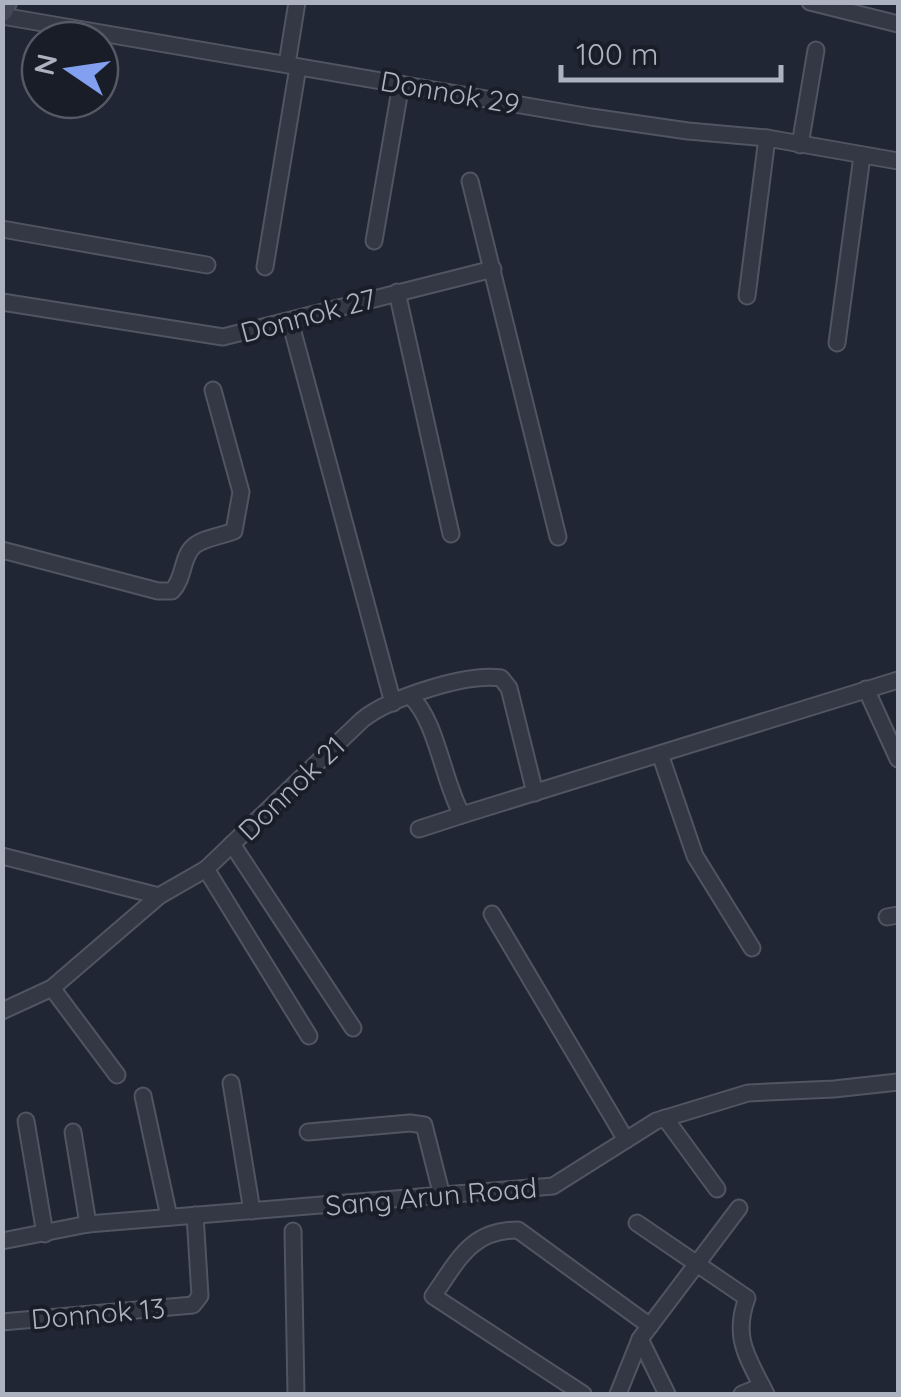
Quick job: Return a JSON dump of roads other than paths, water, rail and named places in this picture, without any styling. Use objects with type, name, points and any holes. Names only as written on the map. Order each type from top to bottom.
[{"type":"main road","points":[[2,13],[4,2]]},
{"type":"street","points":[[265,267],[297,2]]},
{"type":"street","points":[[810,2],[898,24]]},
{"type":"street","name":"Donnok 29","points":[[2,13],[668,128],[767,138],[898,159]]},
{"type":"street","points":[[800,145],[816,50]]},
{"type":"street","points":[[374,241],[401,84]]},
{"type":"street","points":[[748,296],[767,138]]},
{"type":"street","points":[[837,343],[862,156]]},
{"type":"street","points":[[470,181],[558,537]]},
{"type":"street","points":[[2,229],[207,266]]},
{"type":"street","name":"Donnok 27","points":[[2,302],[223,338],[492,269]]},
{"type":"street","points":[[397,292],[451,534]]},
{"type":"street","points":[[290,320],[393,702]]},
{"type":"street","points":[[2,550],[158,591],[172,591],[180,583],[188,551],[198,542],[234,531],[241,492],[213,390]]},
{"type":"street","name":"Donnok 21","points":[[2,1010],[52,988],[158,896],[206,869],[362,720],[393,702],[488,676],[501,678],[509,688],[535,793]]},
{"type":"street","points":[[419,829],[898,680]]},
{"type":"street","points":[[866,689],[898,760]]},
{"type":"street","points":[[410,696],[421,706],[462,815]]},
{"type":"street","points":[[660,754],[695,856],[752,948]]},
{"type":"street","points":[[232,844],[353,1028]]},
{"type":"street","points":[[2,856],[158,896]]},
{"type":"street","points":[[206,869],[309,1036]]},
{"type":"street","points":[[492,914],[626,1140]]},
{"type":"street","points":[[52,988],[117,1075]]},
{"type":"street","name":"Sang Arun Road","points":[[2,1241],[88,1224],[553,1186],[666,1118],[748,1094],[898,1082]]},
{"type":"street","points":[[231,1084],[252,1211]]},
{"type":"street","points":[[143,1096],[168,1217]]},
{"type":"street","points":[[666,1118],[717,1189]]},
{"type":"street","points":[[26,1121],[45,1234]]},
{"type":"street","points":[[308,1132],[424,1125],[442,1196]]},
{"type":"street","points":[[73,1132],[88,1224]]},
{"type":"street","points":[[618,1394],[645,1332],[739,1208]]},
{"type":"street","name":"Donnok 13","points":[[2,1322],[193,1305],[200,1296],[195,1216]]},
{"type":"street","points":[[637,1223],[746,1298],[739,1318],[739,1334],[764,1390],[742,1394]]},
{"type":"street","points":[[580,1394],[433,1296],[474,1241],[502,1230],[518,1230],[645,1332],[667,1394]]},
{"type":"street","points":[[293,1231],[296,1394]]}]
